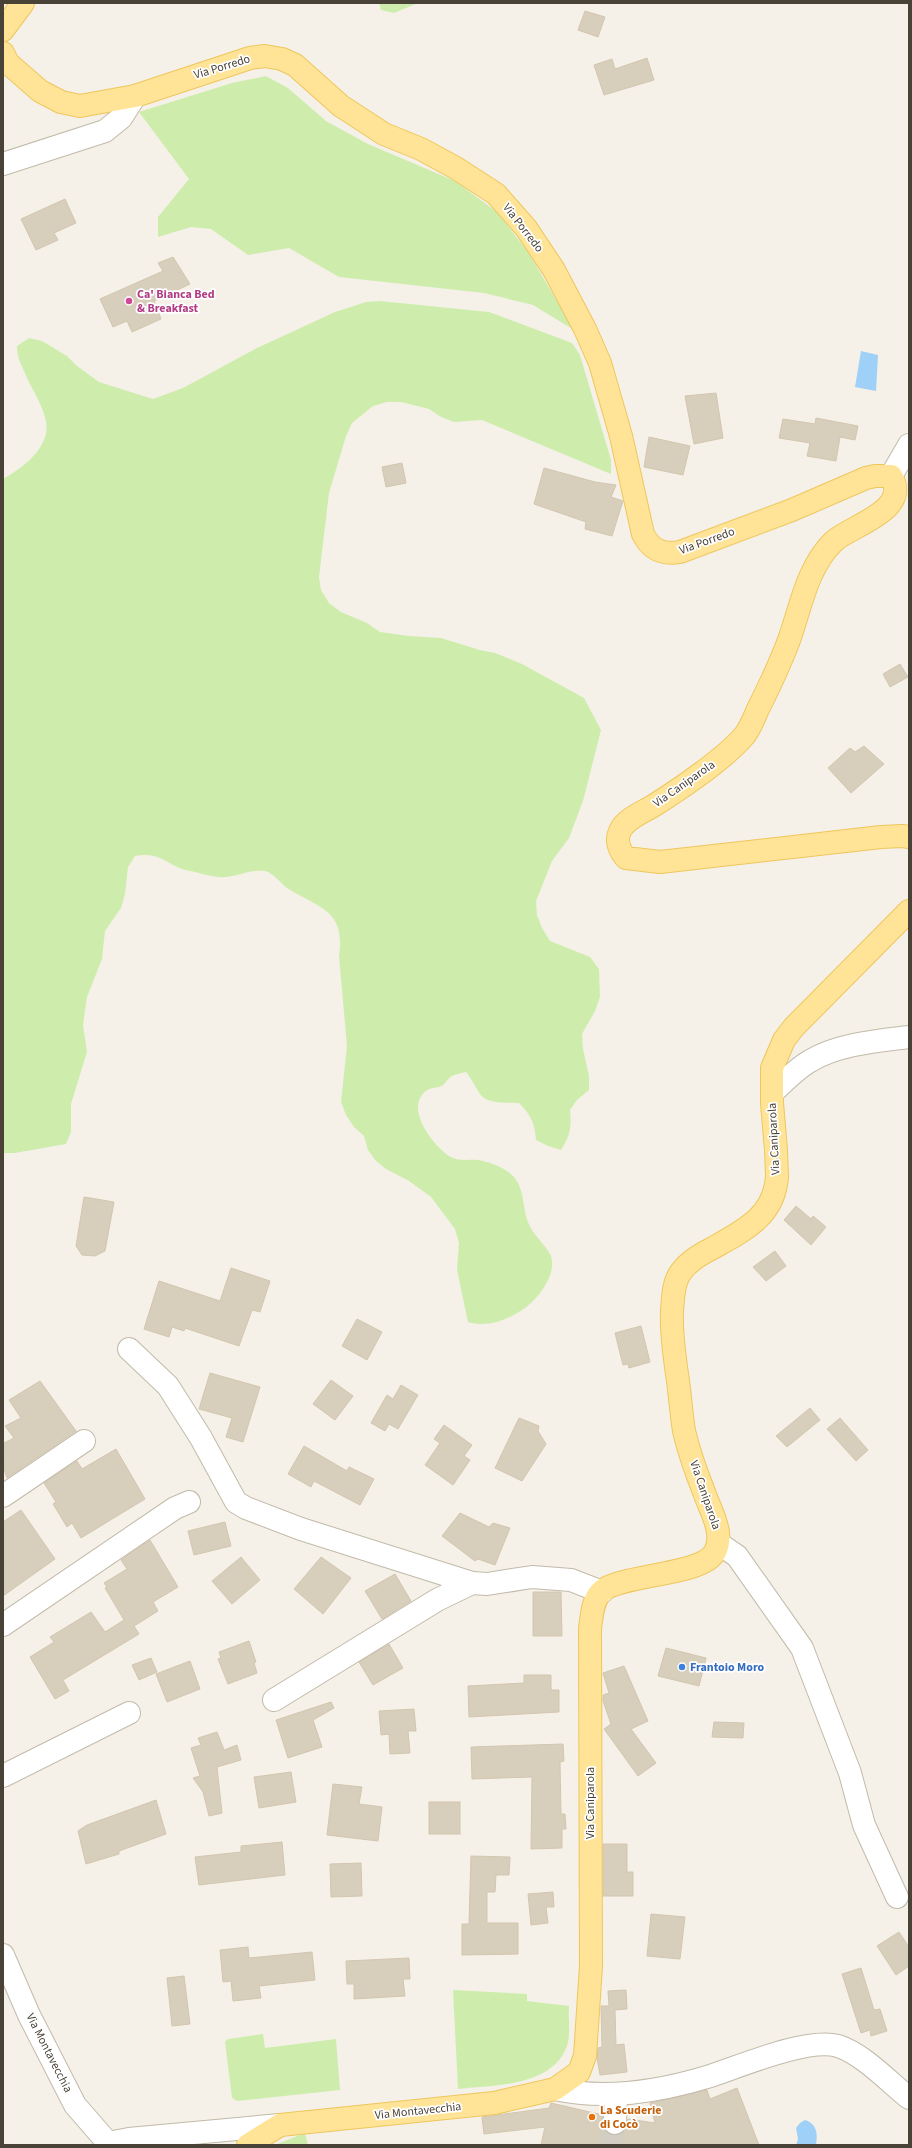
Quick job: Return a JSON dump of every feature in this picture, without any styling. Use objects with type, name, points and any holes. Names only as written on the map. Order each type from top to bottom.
[{"type":"main road","points":[[3,30],[23,3]]},
{"type":"main road","name":"Via Porredo","points":[[3,53],[8,63],[40,91],[61,102],[80,106],[135,96],[250,58],[265,56],[282,59],[295,65],[341,106],[384,134],[421,149],[456,168],[496,194],[526,228],[554,270],[585,329],[600,363],[621,436],[643,534],[646,541],[658,552],[669,554],[684,551],[792,510],[866,478],[875,476],[891,476]]},
{"type":"main road","name":"Via Caniparola","points":[[891,476],[897,484],[897,495],[889,510],[874,521],[839,536],[820,557],[810,577],[788,641],[767,691],[745,735],[722,757],[653,806],[637,815],[620,830],[618,839],[619,849],[626,858],[660,862],[881,837],[909,837]]},
{"type":"main road","name":"Via Caniparola","points":[[555,2089],[579,2072],[585,2056],[590,1966],[590,1628],[595,1602],[602,1592],[618,1584],[659,1575],[706,1560],[714,1554],[718,1543],[719,1534],[694,1467],[684,1431],[674,1351],[672,1312],[673,1296],[679,1275],[690,1262],[757,1220],[767,1209],[773,1198],[776,1184],[772,1068],[776,1056],[787,1036],[909,910]]},
{"type":"main road","name":"Via Montavecchia","points":[[248,2145],[280,2125],[494,2102],[555,2089]]},
{"type":"street","points":[[3,164],[105,132],[121,118],[135,96]]},
{"type":"street","points":[[891,476],[909,445]]},
{"type":"street","points":[[772,1093],[810,1061],[826,1054],[863,1044],[909,1037]]},
{"type":"street","points":[[129,1349],[168,1386],[201,1438],[236,1502],[246,1508],[301,1529],[472,1583],[487,1584],[532,1578],[571,1580],[602,1592]]},
{"type":"street","points":[[3,1496],[84,1441]]},
{"type":"street","points":[[3,1625],[175,1508],[189,1502]]},
{"type":"street","points":[[718,1543],[737,1556],[802,1648],[850,1773],[864,1825],[897,1897]]},
{"type":"street","points":[[274,1700],[437,1600],[472,1583]]},
{"type":"street","points":[[3,1776],[129,1713]]},
{"type":"street","name":"Via Montavecchia","points":[[3,1955],[30,2015],[75,2105],[107,2144],[203,2139],[280,2125]]},
{"type":"street","points":[[555,2089],[577,2094],[616,2095],[656,2089],[705,2077],[791,2048],[816,2044],[838,2046],[859,2057],[909,2098]]},
{"type":"street","points":[[615,2123],[616,2095]]},
{"type":"green space","points":[[379,3],[418,3],[394,13],[381,10]]},
{"type":"green space","points":[[266,76],[288,88],[326,121],[368,144],[455,181],[497,212],[528,252],[574,330],[533,305],[484,293],[339,277],[289,248],[248,255],[211,229],[191,227],[158,237],[158,217],[189,179],[139,112],[232,83]]},
{"type":"green space","points":[[380,301],[489,312],[572,343],[580,355],[611,460],[611,474],[482,420],[454,422],[441,417],[429,409],[401,402],[387,402],[373,406],[352,423],[346,436],[329,493],[319,577],[321,590],[329,603],[341,612],[367,623],[380,632],[441,638],[495,653],[522,664],[584,698],[601,730],[583,801],[569,838],[552,861],[536,901],[537,915],[542,928],[550,941],[590,957],[599,969],[600,997],[595,1011],[582,1034],[583,1049],[589,1076],[589,1090],[577,1100],[570,1110],[570,1131],[566,1140],[561,1150],[536,1140],[532,1120],[519,1103],[498,1102],[483,1098],[466,1072],[452,1076],[443,1085],[428,1090],[422,1095],[419,1102],[418,1111],[420,1120],[436,1145],[449,1156],[459,1160],[478,1160],[489,1163],[504,1169],[513,1176],[522,1194],[530,1227],[550,1254],[552,1269],[546,1284],[536,1298],[525,1308],[505,1319],[498,1322],[483,1324],[468,1322],[457,1270],[459,1243],[455,1229],[431,1197],[409,1181],[386,1169],[376,1161],[368,1150],[364,1136],[354,1127],[346,1115],[341,1102],[347,1046],[339,956],[340,940],[338,928],[334,919],[319,906],[287,888],[268,872],[255,871],[226,877],[217,877],[182,869],[159,857],[144,855],[135,856],[128,867],[125,894],[121,908],[105,931],[102,959],[87,997],[83,1025],[87,1052],[71,1104],[71,1132],[66,1144],[15,1153],[3,1153],[3,479],[19,469],[34,456],[40,448],[46,431],[45,415],[20,362],[17,346],[29,338],[42,341],[67,356],[77,366],[99,382],[153,399],[183,388],[257,348],[335,312],[366,302]]},
{"type":"green space","points":[[453,1990],[527,1994],[527,2001],[569,2006],[569,2032],[567,2046],[559,2059],[549,2069],[535,2077],[504,2084],[458,2089]]},
{"type":"green space","points":[[263,2034],[265,2048],[336,2039],[340,2090],[237,2101],[232,2098],[225,2042],[228,2039]]},
{"type":"green space","points":[[305,2133],[308,2145],[275,2145]]},
{"type":"water","points":[[861,351],[878,355],[876,391],[855,387]]},
{"type":"water","points":[[805,2120],[812,2124],[816,2130],[816,2145],[796,2145],[798,2139],[796,2128]]},
{"type":"building","points":[[585,11],[605,17],[598,37],[578,30]]},
{"type":"building","points":[[647,58],[654,80],[604,95],[594,65],[612,59],[615,69]]},
{"type":"building","points":[[65,199],[76,223],[54,233],[58,240],[36,250],[21,219]]},
{"type":"building","points":[[173,257],[190,284],[154,301],[161,319],[132,332],[127,321],[113,327],[100,299],[163,271],[158,263]]},
{"type":"building","points":[[716,393],[723,438],[694,444],[685,396]]},
{"type":"building","points":[[816,418],[858,426],[855,440],[840,437],[836,461],[807,456],[810,443],[779,438],[783,419],[815,424]]},
{"type":"building","points":[[649,437],[690,446],[683,475],[644,467]]},
{"type":"building","points":[[402,463],[406,483],[386,487],[382,467]]},
{"type":"building","points":[[544,468],[595,482],[616,485],[611,497],[623,501],[612,536],[585,529],[586,522],[534,504]]},
{"type":"building","points":[[900,664],[908,677],[890,687],[883,674]]},
{"type":"building","points":[[864,746],[884,764],[851,793],[828,768],[850,748],[855,752]]},
{"type":"building","points":[[84,1197],[114,1202],[105,1251],[95,1256],[82,1255],[76,1246]]},
{"type":"building","points":[[796,1206],[811,1219],[813,1216],[826,1227],[811,1245],[784,1220]]},
{"type":"building","points":[[775,1251],[786,1266],[766,1281],[753,1267]]},
{"type":"building","points":[[231,1268],[270,1281],[260,1312],[252,1310],[239,1346],[185,1328],[184,1331],[172,1327],[169,1337],[144,1329],[159,1281],[220,1301]]},
{"type":"building","points":[[357,1319],[382,1332],[367,1360],[342,1346]]},
{"type":"building","points":[[641,1326],[650,1362],[629,1368],[628,1364],[623,1365],[615,1333]]},
{"type":"building","points":[[210,1373],[260,1387],[243,1442],[226,1437],[232,1418],[199,1409]]},
{"type":"building","points":[[331,1380],[353,1396],[335,1420],[313,1404]]},
{"type":"building","points":[[40,1381],[76,1431],[7,1478],[3,1466],[4,1443],[14,1438],[5,1426],[21,1418],[9,1400]]},
{"type":"building","points":[[401,1385],[418,1395],[398,1429],[389,1424],[385,1431],[371,1423],[387,1395],[393,1399]]},
{"type":"building","points":[[810,1408],[820,1420],[787,1447],[776,1436]]},
{"type":"building","points":[[519,1418],[539,1426],[538,1431],[546,1444],[522,1481],[495,1468]]},
{"type":"building","points":[[840,1418],[868,1450],[856,1461],[827,1429]]},
{"type":"building","points":[[444,1425],[472,1445],[464,1456],[470,1460],[453,1485],[425,1465],[440,1443],[434,1439]]},
{"type":"building","points":[[304,1446],[347,1471],[349,1467],[374,1479],[360,1505],[314,1481],[311,1487],[288,1474]]},
{"type":"building","points":[[116,1449],[145,1499],[81,1538],[72,1523],[67,1527],[53,1504],[56,1502],[44,1483],[77,1461],[82,1469]]},
{"type":"building","points":[[21,1510],[55,1559],[3,1596],[3,1522]]},
{"type":"building","points":[[460,1513],[489,1527],[493,1523],[510,1528],[495,1565],[478,1559],[475,1561],[442,1536]]},
{"type":"building","points":[[225,1522],[231,1546],[194,1555],[188,1531]]},
{"type":"building","points":[[150,1540],[178,1587],[153,1602],[158,1611],[134,1626],[139,1634],[63,1680],[69,1691],[55,1699],[30,1657],[54,1642],[50,1637],[91,1612],[105,1632],[124,1620],[105,1588],[107,1587],[104,1583],[127,1569],[121,1560]]},
{"type":"building","points":[[241,1557],[260,1580],[232,1604],[212,1581]]},
{"type":"building","points":[[321,1557],[351,1578],[323,1614],[294,1589]]},
{"type":"building","points":[[395,1574],[411,1601],[382,1619],[365,1591]]},
{"type":"building","points":[[533,1592],[561,1592],[562,1636],[533,1636]]},
{"type":"building","points":[[249,1641],[256,1662],[254,1663],[257,1673],[228,1684],[218,1659],[221,1658],[219,1652]]},
{"type":"building","points":[[389,1644],[403,1668],[373,1685],[359,1662]]},
{"type":"building","name":"Frantoio Moro","points":[[666,1648],[706,1658],[699,1686],[658,1676]]},
{"type":"building","points":[[151,1658],[157,1672],[139,1680],[132,1665]]},
{"type":"building","points":[[190,1661],[200,1689],[167,1702],[156,1674]]},
{"type":"building","points":[[624,1666],[648,1721],[631,1729],[656,1763],[638,1776],[604,1729],[611,1724],[603,1701],[603,1695],[609,1693],[603,1673]]},
{"type":"building","points":[[524,1675],[551,1675],[551,1690],[559,1690],[559,1712],[469,1717],[468,1686],[524,1683]]},
{"type":"building","points":[[331,1702],[334,1708],[313,1720],[322,1747],[288,1758],[276,1720]]},
{"type":"building","points":[[414,1709],[416,1731],[408,1731],[410,1753],[390,1754],[389,1734],[381,1735],[379,1711]]},
{"type":"building","points":[[714,1722],[744,1723],[743,1738],[712,1737]]},
{"type":"building","points":[[217,1732],[224,1750],[237,1745],[241,1760],[217,1767],[222,1813],[209,1816],[203,1792],[193,1778],[200,1776],[191,1748],[201,1745],[198,1738]]},
{"type":"building","points":[[563,1744],[564,1761],[560,1762],[561,1814],[565,1814],[566,1829],[562,1829],[562,1848],[531,1849],[532,1777],[472,1779],[471,1747]]},
{"type":"building","points":[[291,1772],[296,1802],[259,1808],[254,1777]]},
{"type":"building","points":[[333,1784],[362,1787],[359,1804],[382,1807],[378,1841],[327,1835]]},
{"type":"building","points":[[156,1800],[166,1834],[119,1851],[119,1854],[86,1864],[78,1831],[87,1825]]},
{"type":"building","points":[[429,1802],[460,1802],[460,1834],[429,1834]]},
{"type":"building","points":[[282,1842],[285,1875],[199,1885],[195,1857],[241,1852],[241,1846]]},
{"type":"building","points":[[603,1844],[627,1844],[627,1872],[633,1872],[633,1896],[603,1896]]},
{"type":"building","points":[[471,1856],[510,1857],[509,1875],[496,1875],[495,1892],[487,1892],[487,1923],[518,1923],[518,1954],[462,1955],[462,1924],[469,1924]]},
{"type":"building","points":[[361,1863],[362,1896],[331,1897],[330,1864]]},
{"type":"building","points":[[553,1892],[554,1907],[546,1907],[548,1923],[531,1925],[528,1894]]},
{"type":"building","points":[[651,1914],[685,1917],[680,1959],[647,1956]]},
{"type":"building","points":[[899,1932],[909,1947],[909,1966],[896,1975],[877,1946]]},
{"type":"building","points":[[248,1947],[249,1958],[312,1952],[315,1980],[259,1986],[261,1998],[233,2001],[231,1981],[223,1982],[220,1950]]},
{"type":"building","points":[[409,1958],[410,1979],[403,1979],[405,1996],[354,1999],[354,1984],[347,1984],[346,1961]]},
{"type":"building","points":[[861,1968],[874,2010],[880,2009],[887,2031],[871,2036],[870,2030],[861,2033],[842,1974]]},
{"type":"building","points":[[184,1976],[190,2024],[172,2026],[167,1978]]},
{"type":"building","points":[[626,1990],[627,2009],[615,2010],[616,2045],[624,2044],[627,2072],[600,2075],[597,2058],[598,2048],[602,2047],[601,2006],[609,2006],[608,1991]]},
{"type":"building","points":[[737,2088],[759,2145],[541,2145],[545,2127],[484,2134],[482,2117],[549,2108],[551,2103],[603,2115],[604,2129],[609,2134],[615,2135],[625,2130],[628,2119],[655,2123],[650,2103],[707,2090],[710,2099]]},
{"type":"tunnel","points":[[610,2145],[615,2123]]},
{"type":"place","name":"Ca' Bianca Bed & Breakfast","points":[[129,301]]},
{"type":"place","name":"Frantoio Moro","points":[[682,1667]]},
{"type":"place","name":"La Scuderie di Cocò","points":[[592,2117]]}]
